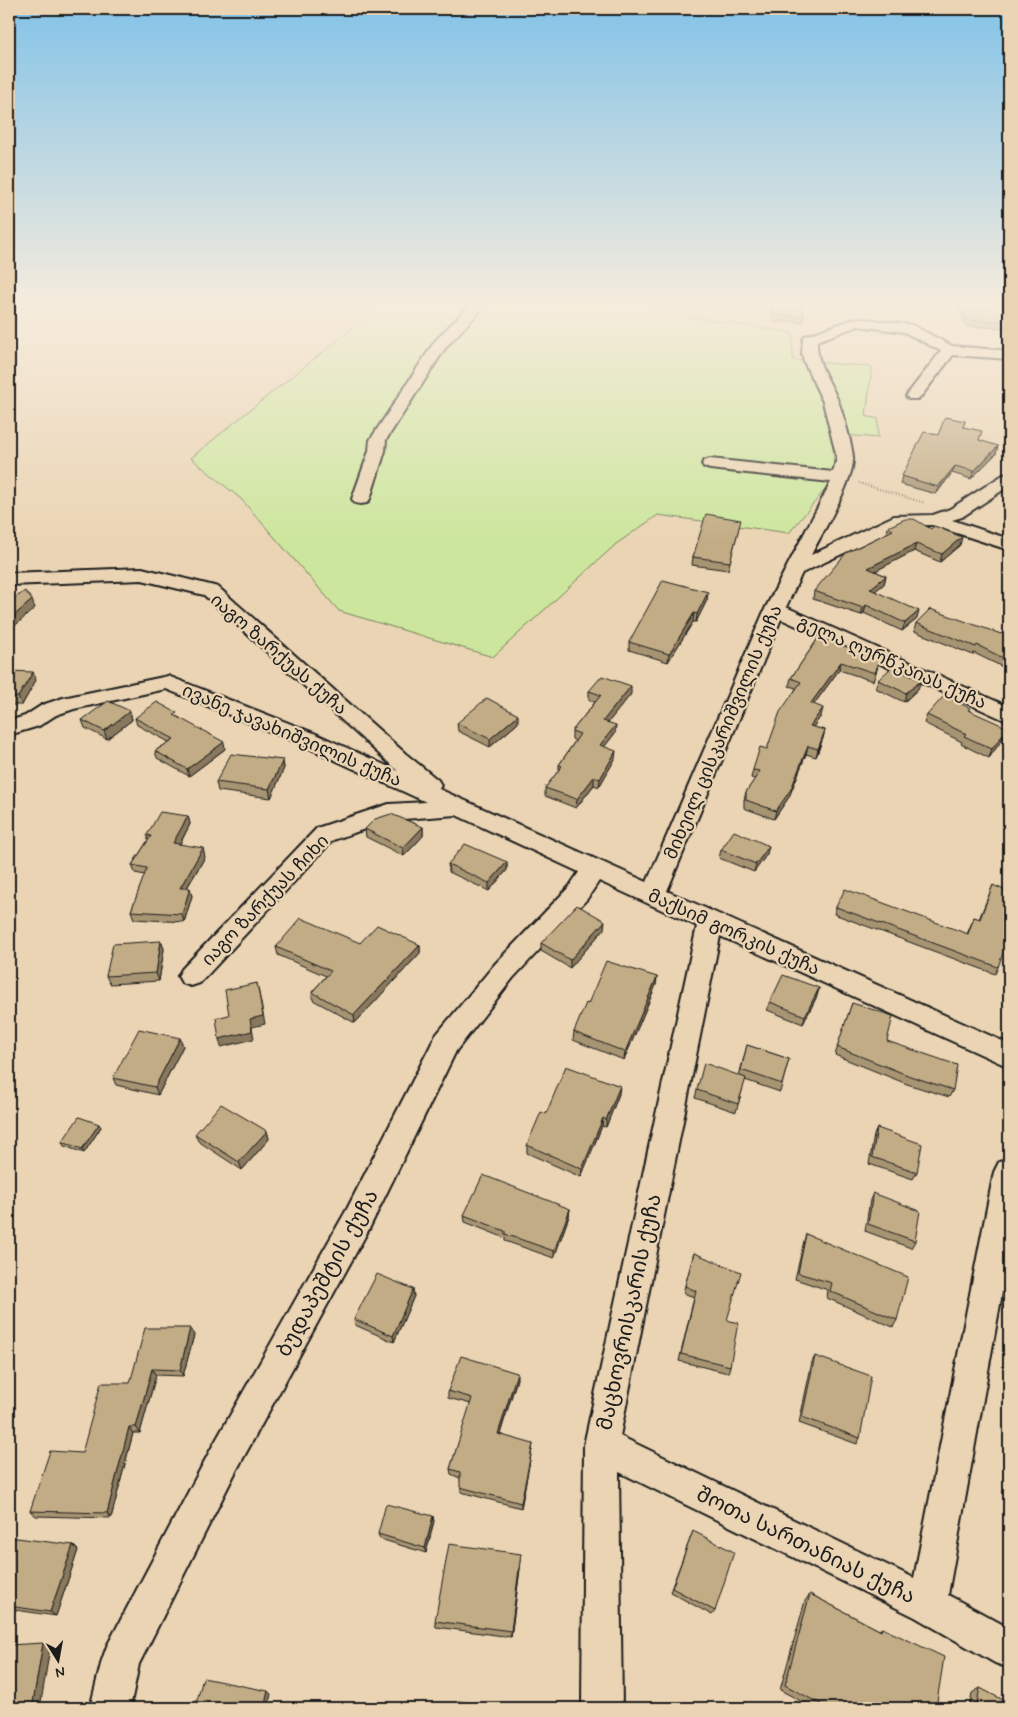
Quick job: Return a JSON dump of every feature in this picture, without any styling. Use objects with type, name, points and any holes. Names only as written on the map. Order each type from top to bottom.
[{"type":"street","points":[[361,500],[377,451],[378,440],[415,382]]},
{"type":"street","name":"მიხეილ ცისკარიშვილის ქუჩა","points":[[653,895],[775,609],[840,478],[845,458],[831,402],[822,382]]},
{"type":"street","points":[[914,396],[924,382]]},
{"type":"street","points":[[710,464],[840,478]]},
{"type":"street","points":[[794,570],[900,520],[934,520],[956,513],[1009,480]]},
{"type":"street","points":[[934,520],[1009,545]]},
{"type":"street","name":"იაგო ზარქუას ქუჩა","points":[[9,579],[142,574],[211,591],[398,759],[459,808]]},
{"type":"street","name":"გელა ღურწკაიას ქუჩა","points":[[775,609],[1009,716]]},
{"type":"street","name":"ივანე ჯავახიშვილის ქუჩა","points":[[9,728],[32,721],[49,710],[70,703],[168,682],[306,738],[459,808]]},
{"type":"street","name":"მაქსიმ გორკის ქუჩა","points":[[459,808],[1009,1056]]},
{"type":"street","name":"იაგო ზარქუას ჩიხი","points":[[191,976],[325,834],[389,812],[459,808]]},
{"type":"street","name":"ბუდაპეშტის ქუჩა","points":[[110,1708],[121,1660],[223,1461],[358,1220],[446,1043],[504,970],[578,893],[594,869]]},
{"type":"street","name":"მაცხოვრისკარის ქუჩა","points":[[602,1708],[601,1445],[710,921]]},
{"type":"street","points":[[928,1604],[1009,1172]]},
{"type":"street","name":"შოთა სართანიას ქუჩა","points":[[601,1445],[928,1604],[1009,1649]]},
{"type":"path","points":[[840,478],[956,513]]},
{"type":"green space","points":[[285,382],[870,382],[866,416],[878,419],[878,438],[834,434],[833,480],[789,533],[658,515],[616,544],[493,657],[339,611],[241,499],[191,458]]},
{"type":"building","points":[[945,417],[965,421],[963,427],[982,431],[979,440],[998,446],[974,471],[955,466],[938,487],[902,476],[924,432],[938,435]]},
{"type":"building","points":[[706,514],[741,520],[730,562],[693,557]]},
{"type":"building","points":[[905,519],[914,519],[931,529],[934,526],[962,537],[942,554],[916,544],[868,568],[886,576],[870,589],[919,611],[905,623],[866,605],[863,608],[814,591],[846,553],[893,530],[888,527]]},
{"type":"building","points":[[663,580],[708,592],[697,614],[694,613],[669,654],[629,642]]},
{"type":"building","points":[[25,591],[32,600],[9,620],[9,602]]},
{"type":"building","points":[[930,609],[1001,634],[1006,630],[1009,632],[1009,661],[977,645],[976,647],[916,623]]},
{"type":"building","points":[[819,637],[880,659],[875,673],[841,662],[811,703],[823,708],[810,726],[825,730],[818,749],[808,746],[791,789],[776,811],[746,800],[746,792],[760,771],[753,770],[760,747],[767,749],[780,712],[801,682],[791,678]]},
{"type":"building","points":[[892,667],[921,681],[906,693],[878,680]]},
{"type":"building","points":[[9,671],[33,672],[18,697],[9,697]]},
{"type":"building","points":[[602,676],[631,686],[603,721],[616,725],[600,745],[616,751],[600,779],[594,777],[577,799],[545,788],[562,766],[559,765],[580,734],[572,731],[601,695],[589,691]]},
{"type":"building","points":[[944,696],[970,708],[968,710],[1008,728],[992,749],[964,736],[966,734],[927,715]]},
{"type":"building","points":[[487,698],[518,715],[490,739],[457,723]]},
{"type":"building","points":[[108,701],[130,711],[104,731],[82,720]]},
{"type":"building","points":[[157,702],[177,713],[174,715],[224,742],[187,769],[155,751],[174,739],[135,718]]},
{"type":"building","points":[[231,754],[283,760],[269,789],[216,782]]},
{"type":"building","points":[[160,812],[188,816],[173,843],[203,848],[180,888],[190,888],[182,914],[131,911],[147,868],[132,865],[151,836],[147,835]]},
{"type":"building","points":[[391,814],[423,827],[403,848],[365,829],[375,819]]},
{"type":"building","points":[[734,831],[769,846],[756,864],[721,850]]},
{"type":"building","points":[[465,844],[507,862],[489,883],[448,864]]},
{"type":"building","points":[[1009,878],[1009,936],[998,967],[836,907],[845,889],[968,934],[974,917],[980,919],[993,885],[1004,890]]},
{"type":"building","points":[[577,905],[605,921],[570,960],[541,943]]},
{"type":"building","points":[[301,918],[360,943],[377,925],[420,945],[354,1015],[312,992],[331,971],[276,947]]},
{"type":"building","points":[[161,941],[156,973],[106,976],[113,944]]},
{"type":"building","points":[[606,961],[657,977],[625,1052],[574,1032]]},
{"type":"building","points":[[783,975],[819,988],[805,1016],[770,1002]]},
{"type":"building","points":[[257,983],[263,1016],[250,1019],[252,1031],[219,1039],[216,1018],[229,1015],[225,990]]},
{"type":"building","points":[[852,1003],[893,1016],[887,1041],[957,1065],[953,1090],[910,1076],[837,1047]]},
{"type":"building","points":[[139,1029],[180,1038],[155,1087],[113,1078]]},
{"type":"building","points":[[747,1045],[789,1059],[782,1084],[741,1070]]},
{"type":"building","points":[[704,1063],[746,1078],[738,1104],[697,1090]]},
{"type":"building","points":[[566,1066],[620,1086],[606,1120],[603,1118],[582,1169],[527,1145],[541,1112],[546,1114]]},
{"type":"building","points":[[221,1104],[267,1131],[239,1162],[195,1134]]},
{"type":"building","points":[[79,1117],[99,1124],[82,1149],[62,1142]]},
{"type":"building","points":[[877,1128],[922,1144],[917,1172],[872,1157]]},
{"type":"building","points":[[483,1175],[570,1209],[554,1251],[505,1234],[505,1231],[464,1215]]},
{"type":"building","points":[[873,1193],[920,1211],[915,1241],[868,1224]]},
{"type":"building","points":[[806,1234],[908,1277],[897,1320],[830,1291],[832,1283],[798,1273]]},
{"type":"building","points":[[694,1253],[741,1272],[727,1320],[738,1323],[730,1366],[681,1354],[696,1291],[685,1286]]},
{"type":"building","points":[[377,1274],[413,1289],[393,1336],[354,1319]]},
{"type":"building","points":[[145,1328],[190,1328],[180,1370],[152,1369],[136,1427],[129,1427],[107,1513],[30,1511],[50,1451],[82,1453],[101,1383],[130,1383]]},
{"type":"building","points":[[461,1356],[517,1373],[498,1434],[533,1444],[521,1503],[460,1487],[460,1472],[450,1469],[472,1398],[448,1391]]},
{"type":"building","points":[[815,1356],[871,1376],[860,1438],[802,1417]]},
{"type":"building","points":[[386,1504],[433,1516],[425,1548],[378,1534]]},
{"type":"building","points":[[693,1531],[734,1552],[715,1611],[672,1588]]},
{"type":"building","points":[[9,1537],[73,1545],[50,1612],[9,1606]]},
{"type":"building","points":[[449,1544],[521,1554],[511,1631],[435,1621]]},
{"type":"building","points":[[810,1594],[881,1631],[882,1628],[944,1657],[936,1708],[828,1708],[785,1685]]},
{"type":"building","points":[[43,1643],[32,1708],[9,1708],[9,1645]]},
{"type":"building","points":[[203,1678],[268,1691],[264,1708],[195,1708]]},
{"type":"building","points":[[980,1688],[1009,1703],[1009,1708],[976,1708]]},
{"type":"building","points":[[458,1701],[503,1708],[457,1708]]}]
